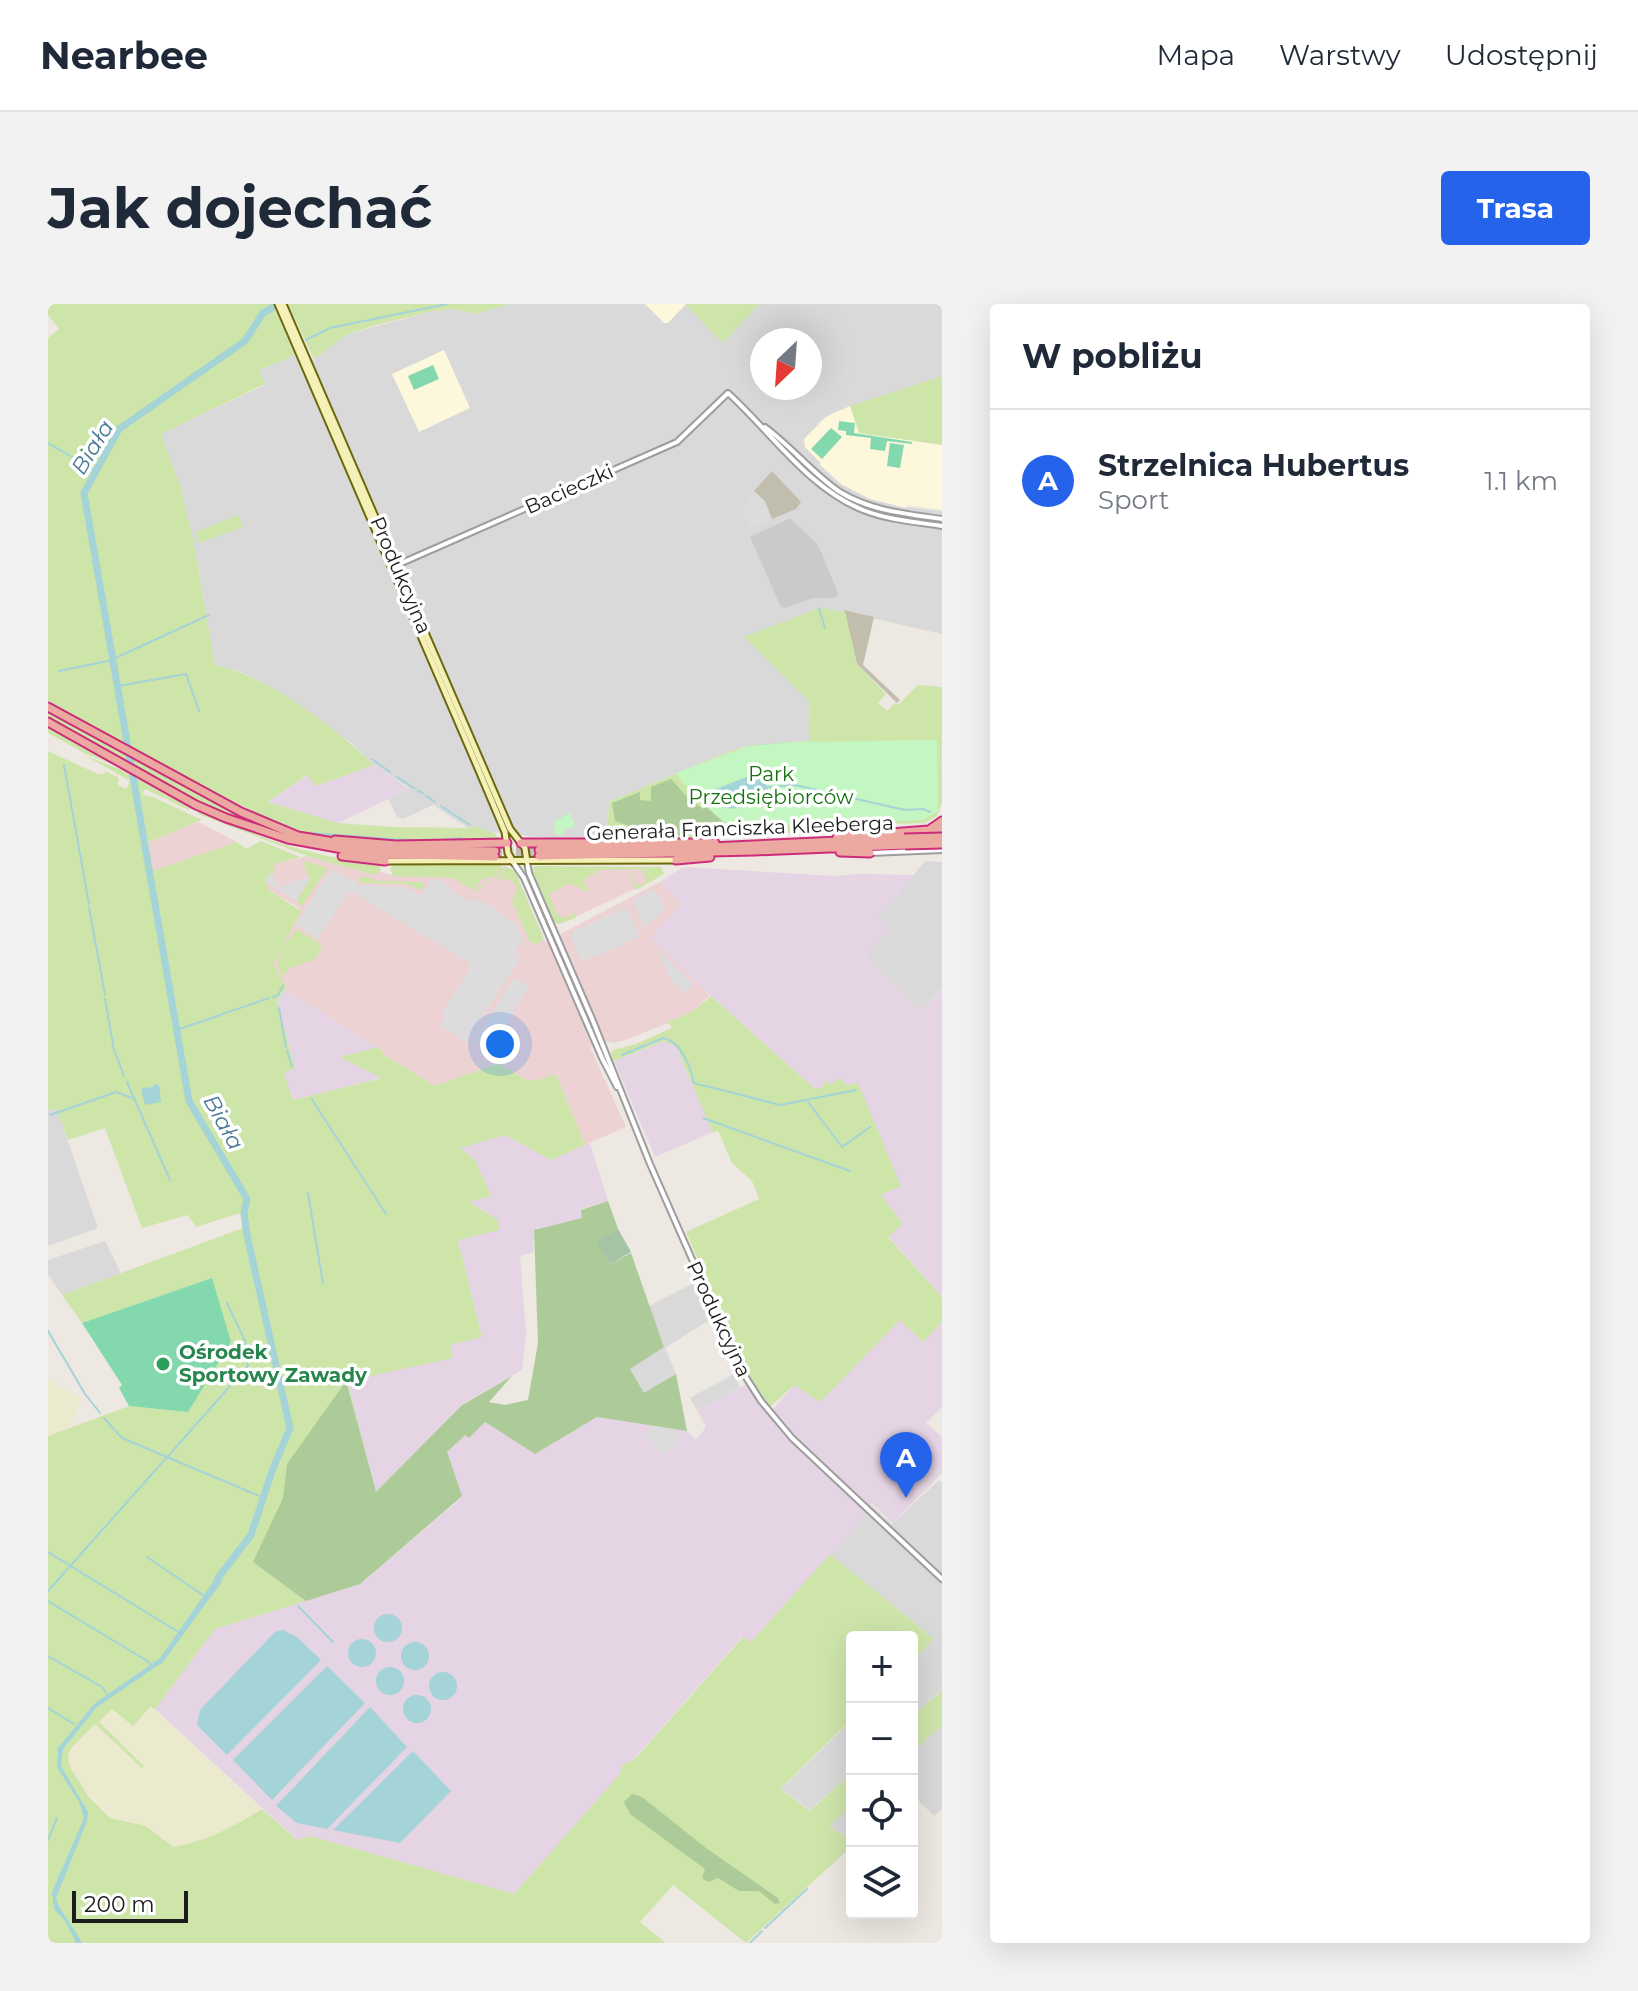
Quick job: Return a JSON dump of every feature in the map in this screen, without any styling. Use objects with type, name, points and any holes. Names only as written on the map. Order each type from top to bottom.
[{"type":"highway","points":[[48,707],[256,819],[298,836],[346,846],[495,854],[370,854],[312,845],[271,834]]},
{"type":"highway","points":[[48,722],[196,805],[319,851],[385,861]]},
{"type":"highway","points":[[256,819],[296,833],[349,841],[421,845],[507,843]]},
{"type":"highway","points":[[927,831],[942,821]]},
{"type":"highway","points":[[800,846],[810,839],[854,834],[942,833]]},
{"type":"highway","name":"Generała Franciszka Kleeberga","points":[[800,846],[741,845],[539,853],[754,851],[905,841],[942,833]]},
{"type":"highway","name":"Generała Franciszka Kleeberga","points":[[905,841],[942,847]]},
{"type":"highway","points":[[521,843],[704,842],[741,845]]},
{"type":"highway","points":[[800,846],[870,853]]},
{"type":"highway","points":[[676,860],[754,851]]},
{"type":"main road","name":"Produkcyjna","points":[[281,306],[480,765],[510,829],[525,848],[527,862]]},
{"type":"main road","name":"Produkcyjna","points":[[480,765],[513,862]]},
{"type":"main road","points":[[507,843],[521,843]]},
{"type":"main road","points":[[385,861],[676,860]]},
{"type":"street","name":"Bacieczki","points":[[394,566],[677,442],[728,393],[761,424]]},
{"type":"street","points":[[761,424],[846,495],[877,508],[942,519]]},
{"type":"street","points":[[761,424],[817,481],[843,500],[879,516],[942,526]]},
{"type":"street","points":[[870,853],[942,847],[942,833]]},
{"type":"street","name":"Produkcyjna","points":[[513,862],[524,878],[602,1050],[724,1336],[756,1394],[792,1438],[942,1579]]},
{"type":"street","name":"Produkcyjna","points":[[527,862],[602,1050]]},
{"type":"shaded area","points":[[509,304],[686,304],[723,342],[759,304],[942,304],[942,376],[835,412],[820,421],[805,447],[841,484],[905,507],[942,511],[942,634],[845,612],[745,636],[809,701],[811,741],[738,748],[610,801],[605,839],[558,839],[471,830],[433,805],[403,819],[397,817],[388,799],[409,788],[374,765],[350,742],[263,683],[241,672],[215,665],[181,488],[160,434],[265,385],[259,370],[295,355],[314,359],[348,334],[433,311],[453,309],[475,314]]},
{"type":"shaded area","points":[[645,304],[686,304],[668,323],[664,323]]},
{"type":"shaded area","points":[[444,350],[470,408],[419,432],[392,374]]},
{"type":"shaded area","points":[[850,406],[859,433],[942,445],[942,510],[907,505],[906,508],[870,499],[841,484],[820,465],[805,447],[804,439],[826,417]]},
{"type":"shaded area","points":[[772,471],[801,502],[796,509],[772,519],[765,501],[754,491]]},
{"type":"shaded area","points":[[754,492],[764,501],[771,519],[748,529],[743,506]]},
{"type":"shaded area","points":[[790,518],[818,545],[838,593],[835,598],[813,598],[781,607],[750,537]]},
{"type":"shaded area","points":[[844,610],[874,617],[863,665],[900,700],[897,703],[857,664]]},
{"type":"shaded area","points":[[374,765],[409,789],[338,823],[268,802],[308,775],[316,786]]},
{"type":"shaded area","points":[[198,822],[237,842],[153,871],[148,842]]},
{"type":"shaded area","points":[[306,856],[394,875],[451,868],[505,867],[514,870],[545,942],[660,882],[682,904],[650,937],[710,995],[692,1012],[663,1025],[628,1039],[614,1043],[606,1041],[590,1047],[626,1127],[585,1145],[556,1074],[528,1082],[493,1064],[435,1086],[286,990],[273,961],[300,913],[299,908],[269,890],[265,882],[275,864]]},
{"type":"shaded area","points":[[925,861],[942,862],[942,989],[921,1011],[865,956],[889,931],[877,919]]},
{"type":"shaded area","points":[[683,867],[834,876],[914,875],[878,918],[890,931],[865,956],[921,1011],[942,990],[942,1297],[888,1236],[880,1194],[900,1186],[847,1085],[815,1089],[650,937],[682,904],[660,882]]},
{"type":"shaded area","points":[[587,868],[646,868],[652,881],[560,924],[543,896]]},
{"type":"shaded area","points":[[331,869],[357,885],[404,887],[421,896],[431,880],[440,880],[466,900],[483,902],[517,924],[523,939],[515,951],[520,958],[467,1042],[440,1026],[446,1016],[442,1013],[470,968],[469,963],[353,892],[347,893],[318,939],[296,925]]},
{"type":"shaded area","points":[[270,873],[280,887],[307,877],[310,879],[296,901],[265,881]]},
{"type":"shaded area","points":[[655,890],[661,897],[664,910],[644,927],[635,899]]},
{"type":"shaded area","points":[[626,907],[640,937],[582,962],[572,932]]},
{"type":"shaded area","points":[[658,951],[694,984],[684,993],[671,980]]},
{"type":"shaded area","points":[[514,978],[529,987],[489,1050],[476,1038]]},
{"type":"shaded area","points":[[286,990],[378,1047],[342,1057],[383,1077],[293,1101],[284,1073],[295,1067],[277,1000]]},
{"type":"shaded area","points":[[665,1041],[676,1046],[713,1132],[655,1157],[614,1061]]},
{"type":"shaded area","points":[[56,1107],[98,1228],[48,1246],[48,1110]]},
{"type":"shaded area","points":[[506,1135],[551,1160],[590,1143],[608,1201],[581,1209],[583,1218],[534,1230],[533,1252],[520,1256],[526,1334],[522,1370],[462,1404],[376,1493],[346,1382],[466,1277],[458,1240],[498,1230],[498,1220],[468,1201],[491,1196],[459,1148]]},
{"type":"shaded area","points":[[105,1241],[121,1273],[62,1295],[48,1274],[48,1260]]},
{"type":"shaded area","points":[[694,1283],[709,1320],[665,1348],[676,1374],[644,1394],[630,1369],[664,1346],[649,1306]]},
{"type":"shaded area","points":[[901,1319],[923,1341],[942,1322],[942,1407],[926,1423],[942,1437],[942,1473],[893,1523],[871,1503],[867,1508],[870,1511],[750,1643],[742,1637],[633,1760],[622,1765],[621,1774],[514,1894],[310,1836],[297,1840],[155,1709],[215,1629],[360,1584],[462,1497],[447,1452],[465,1434],[469,1437],[485,1422],[535,1454],[597,1417],[687,1431],[696,1440],[706,1427],[697,1410],[751,1382],[769,1408],[774,1408],[794,1385],[821,1401]]},
{"type":"shaded area","points":[[734,1374],[740,1387],[697,1410],[690,1398]]},
{"type":"shaded area","points":[[48,1379],[82,1398],[70,1427],[48,1436]]},
{"type":"shaded area","points":[[653,1426],[673,1429],[681,1438],[664,1455],[644,1435]]},
{"type":"shaded area","points":[[939,1480],[942,1483],[942,1689],[918,1711],[918,1655],[934,1639],[830,1554],[870,1511],[848,1484],[892,1524]]},
{"type":"shaded area","points":[[151,1706],[262,1809],[227,1831],[199,1842],[172,1847],[146,1826],[116,1821],[97,1806],[69,1765],[68,1755],[72,1747],[95,1724],[143,1767],[98,1722],[113,1709]]},
{"type":"shaded area","points":[[942,1725],[942,1809],[934,1816],[918,1800],[918,1747]]},
{"type":"shaded area","points":[[846,1726],[846,1777],[810,1810],[781,1789]]},
{"type":"shaded area","points":[[846,1810],[846,1836],[829,1826]]},
{"type":"green space","points":[[48,304],[273,304],[295,355],[259,370],[265,384],[161,434],[181,488],[193,539],[215,665],[278,691],[321,720],[374,765],[316,786],[307,775],[268,802],[338,823],[393,827],[475,826],[496,834],[498,840],[390,842],[325,837],[288,828],[173,773],[48,701],[48,338],[59,329],[48,315]]},
{"type":"green space","points":[[288,304],[509,304],[475,314],[453,309],[433,311],[376,325],[348,334],[314,359]]},
{"type":"green space","points":[[686,304],[759,304],[723,343],[686,305]]},
{"type":"green space","points":[[433,365],[439,379],[414,390],[408,376]]},
{"type":"green space","points":[[942,376],[942,445],[859,433],[850,406]]},
{"type":"green space","points":[[839,421],[855,423],[854,433],[912,444],[887,441],[885,451],[870,449],[871,438],[846,435],[846,431],[838,430]]},
{"type":"green space","points":[[831,428],[842,437],[822,459],[811,449]]},
{"type":"green space","points":[[890,443],[904,445],[900,468],[887,466]]},
{"type":"green space","points":[[238,515],[243,527],[199,543],[195,532]]},
{"type":"green space","points":[[819,608],[845,612],[857,664],[886,694],[878,703],[887,711],[895,703],[898,705],[918,685],[942,687],[942,803],[937,816],[924,823],[758,836],[605,839],[610,801],[738,748],[810,741],[809,701],[744,637]]},
{"type":"green space","points":[[48,709],[148,764],[157,772],[161,771],[252,821],[299,839],[233,817],[170,787],[48,719]]},
{"type":"green space","points":[[48,727],[120,767],[86,754],[48,733]]},
{"type":"green space","name":"Park Przedsiębiorców","points":[[937,740],[938,811],[923,820],[730,828],[690,792],[676,773],[748,746],[790,742]]},
{"type":"green space","points":[[790,742],[917,819],[858,824],[807,821],[719,828],[711,821],[687,836],[649,833],[615,821],[612,803],[640,792],[640,800],[651,801],[651,787],[671,779],[703,809],[711,804],[740,754],[748,746]]},
{"type":"green space","points":[[48,751],[98,774],[106,771],[119,778],[118,785],[126,789],[130,781],[86,756],[122,770],[192,807],[189,810],[171,802],[161,791],[168,800],[145,789],[142,795],[202,820],[148,842],[153,871],[237,842],[246,849],[261,841],[300,857],[275,864],[273,874],[270,873],[265,881],[269,890],[301,911],[273,964],[287,988],[277,1000],[295,1068],[284,1073],[293,1100],[382,1078],[340,1057],[378,1047],[386,1056],[435,1086],[496,1064],[528,1080],[556,1074],[585,1145],[551,1160],[506,1135],[460,1148],[475,1160],[491,1196],[469,1202],[498,1220],[499,1230],[458,1240],[482,1337],[450,1345],[453,1358],[347,1381],[376,1492],[462,1405],[469,1438],[465,1435],[447,1452],[462,1496],[360,1584],[215,1629],[155,1709],[150,1707],[133,1726],[112,1709],[99,1722],[144,1766],[142,1768],[95,1724],[72,1747],[68,1755],[69,1765],[89,1797],[110,1818],[146,1826],[173,1847],[219,1832],[262,1809],[297,1840],[310,1836],[514,1894],[620,1774],[622,1765],[634,1760],[743,1637],[751,1642],[830,1554],[934,1639],[918,1655],[918,1631],[846,1631],[846,1725],[780,1789],[810,1811],[846,1778],[846,1811],[829,1826],[846,1837],[846,1851],[746,1943],[673,1885],[640,1922],[666,1943],[48,1943],[48,1436],[129,1406],[188,1412],[212,1278],[82,1323],[62,1295],[243,1228],[240,1213],[196,1227],[188,1215],[142,1228],[105,1128],[68,1140],[56,1108],[48,1110]]},
{"type":"green space","points":[[198,810],[307,851],[375,862],[380,865],[381,871],[374,875],[307,856],[198,814]]},
{"type":"green space","points":[[570,813],[575,826],[563,830],[563,835],[555,834],[554,822]]},
{"type":"green space","points":[[305,861],[328,868],[302,906],[296,901],[310,880]]},
{"type":"green space","points":[[396,864],[502,867],[499,875],[482,879],[473,890],[452,878],[393,876],[390,868]]},
{"type":"green space","points":[[504,866],[515,871],[543,937],[542,942],[535,944],[529,940],[512,901],[517,887],[514,883],[504,879],[491,880],[501,876]]},
{"type":"green space","points":[[535,866],[661,867],[664,874],[636,890],[628,875],[633,874],[631,877],[635,884],[641,885],[647,880],[641,869],[601,870],[583,880],[589,890],[587,892],[570,883],[549,894],[557,914],[565,918],[576,913],[575,918],[558,924],[553,921],[531,870]]},
{"type":"green space","points":[[360,876],[380,881],[421,882],[425,886],[421,890],[406,884],[359,883]]},
{"type":"green space","points":[[296,929],[321,944],[322,948],[314,960],[289,968],[283,977],[278,958]]},
{"type":"green space","points":[[711,996],[815,1089],[827,1081],[831,1085],[839,1078],[847,1085],[858,1083],[901,1186],[881,1195],[903,1224],[888,1237],[942,1297],[942,1322],[923,1342],[900,1320],[820,1402],[794,1385],[769,1408],[745,1368],[686,1232],[759,1199],[752,1181],[732,1163],[718,1131],[713,1133],[676,1046],[664,1041],[614,1061],[611,1054],[613,1050],[636,1044],[672,1028],[665,1023],[692,1012]]},
{"type":"green space","points":[[608,1201],[618,1229],[597,1241],[610,1264],[631,1253],[664,1347],[630,1369],[644,1393],[676,1374],[687,1431],[597,1417],[535,1454],[485,1422],[469,1438],[465,1435],[447,1452],[462,1496],[360,1584],[306,1601],[253,1562],[283,1498],[287,1464],[346,1381],[376,1492],[462,1405],[512,1376],[489,1402],[505,1405],[528,1400],[538,1343],[534,1230],[582,1218],[581,1210]]},
{"type":"green space","points":[[618,1229],[631,1252],[610,1264],[596,1241]]},
{"type":"green space","name":"Ośrodek Sportowy Zawady","points":[[212,1278],[231,1342],[188,1412],[129,1406],[119,1388],[122,1385],[82,1323]]},
{"type":"green space","points":[[942,1690],[942,1725],[918,1747],[918,1712]]},
{"type":"green space","points":[[632,1794],[642,1797],[706,1848],[778,1898],[780,1903],[775,1904],[759,1891],[739,1891],[718,1878],[708,1882],[702,1878],[705,1869],[630,1814],[624,1802]]},
{"type":"water","points":[[754,774],[764,780],[769,791],[761,805],[725,808],[721,802],[711,804],[708,794],[711,791]]},
{"type":"water","points":[[159,1085],[161,1102],[145,1105],[141,1090]]},
{"type":"water","points":[[222,1569],[221,1583],[163,1662],[97,1707],[63,1749],[61,1766],[88,1812],[56,1898],[82,1943],[76,1943],[65,1921],[54,1909],[52,1892],[84,1818],[79,1802],[57,1767],[58,1748],[94,1704],[160,1658]]},
{"type":"water","points":[[388,1614],[398,1618],[402,1628],[398,1638],[388,1642],[378,1638],[374,1628],[378,1618]]},
{"type":"water","points":[[283,1630],[297,1637],[321,1660],[227,1755],[197,1725],[200,1710],[275,1632]]},
{"type":"water","points":[[362,1639],[372,1643],[376,1653],[372,1663],[362,1667],[352,1663],[348,1653],[352,1643]]},
{"type":"water","points":[[415,1642],[425,1646],[429,1656],[425,1666],[415,1670],[405,1666],[401,1656],[405,1646]]},
{"type":"water","points":[[327,1666],[365,1703],[272,1800],[233,1760]]},
{"type":"water","points":[[390,1667],[400,1671],[404,1681],[400,1691],[390,1695],[380,1691],[376,1681],[380,1671]]},
{"type":"water","points":[[443,1672],[453,1676],[457,1686],[453,1696],[443,1700],[433,1696],[429,1686],[433,1676]]},
{"type":"water","points":[[417,1695],[427,1699],[431,1709],[427,1719],[417,1723],[407,1719],[403,1709],[407,1699]]},
{"type":"water","points":[[370,1707],[407,1747],[327,1829],[297,1823],[276,1806]]},
{"type":"water","points":[[413,1751],[451,1791],[400,1843],[333,1830]]},
{"type":"waterway","name":"Biała","points":[[218,1578],[251,1535],[290,1428],[247,1235],[244,1213],[247,1199],[189,1101],[84,493],[119,429],[245,341],[263,313],[279,304]]},
{"type":"waterway","points":[[330,328],[447,304]]},
{"type":"waterway","points":[[306,340],[328,329]]},
{"type":"waterway","points":[[48,443],[96,471]]},
{"type":"waterway","points":[[819,608],[825,628]]},
{"type":"waterway","points":[[113,659],[209,615]]},
{"type":"waterway","points":[[59,671],[113,660]]},
{"type":"waterway","points":[[118,686],[186,674],[199,711]]},
{"type":"waterway","points":[[372,759],[390,772]]},
{"type":"waterway","points":[[64,765],[89,904]]},
{"type":"waterway","points":[[397,777],[414,788]]},
{"type":"waterway","points":[[767,787],[795,785],[905,810],[923,809],[930,812]]},
{"type":"waterway","points":[[418,791],[423,793]]},
{"type":"waterway","points":[[426,796],[435,802]]},
{"type":"waterway","points":[[705,804],[710,801]]},
{"type":"waterway","points":[[441,806],[470,825]]},
{"type":"waterway","points":[[309,833],[420,841]]},
{"type":"waterway","points":[[434,841],[461,838]]},
{"type":"waterway","points":[[89,907],[105,995]]},
{"type":"waterway","points":[[273,997],[283,986]]},
{"type":"waterway","points":[[177,1030],[269,998]]},
{"type":"waterway","points":[[105,999],[114,1050],[124,1076]]},
{"type":"waterway","points":[[279,1008],[286,1047]]},
{"type":"waterway","points":[[622,1055],[663,1038],[669,1040],[684,1056],[694,1083],[700,1085]]},
{"type":"waterway","points":[[287,1050],[292,1067]]},
{"type":"waterway","points":[[127,1082],[170,1180]]},
{"type":"waterway","points":[[702,1085],[780,1105],[856,1090]]},
{"type":"waterway","points":[[50,1115],[116,1092],[132,1098]]},
{"type":"waterway","points":[[311,1098],[386,1214]]},
{"type":"waterway","points":[[808,1102],[842,1147],[870,1127]]},
{"type":"waterway","points":[[703,1118],[850,1171]]},
{"type":"waterway","points":[[308,1193],[323,1284]]},
{"type":"waterway","points":[[48,1591],[248,1366],[245,1341],[227,1303]]},
{"type":"waterway","points":[[48,1331],[85,1394],[100,1413]]},
{"type":"waterway","points":[[104,1418],[122,1438],[264,1498]]},
{"type":"waterway","points":[[48,1552],[180,1633]]},
{"type":"waterway","points":[[147,1557],[203,1595]]},
{"type":"waterway","points":[[48,1601],[151,1666]]},
{"type":"waterway","points":[[298,1606],[333,1642]]},
{"type":"waterway","points":[[48,1656],[102,1687],[107,1694]]},
{"type":"waterway","points":[[48,1708],[74,1724]]},
{"type":"waterway","points":[[48,1840],[57,1818]]},
{"type":"waterway","points":[[765,1928],[807,1889]]},
{"type":"waterway","points":[[750,1943],[762,1931]]},
{"type":"tunnel","points":[[495,851],[539,850]]},
{"type":"tunnel","points":[[495,857],[539,856]]},
{"type":"place","name":"Ośrodek Sportowy Zawady","points":[[163,1364]]},
{"type":"place","name":"Strzelnica Hubertus","points":[[906,1498]]}]
